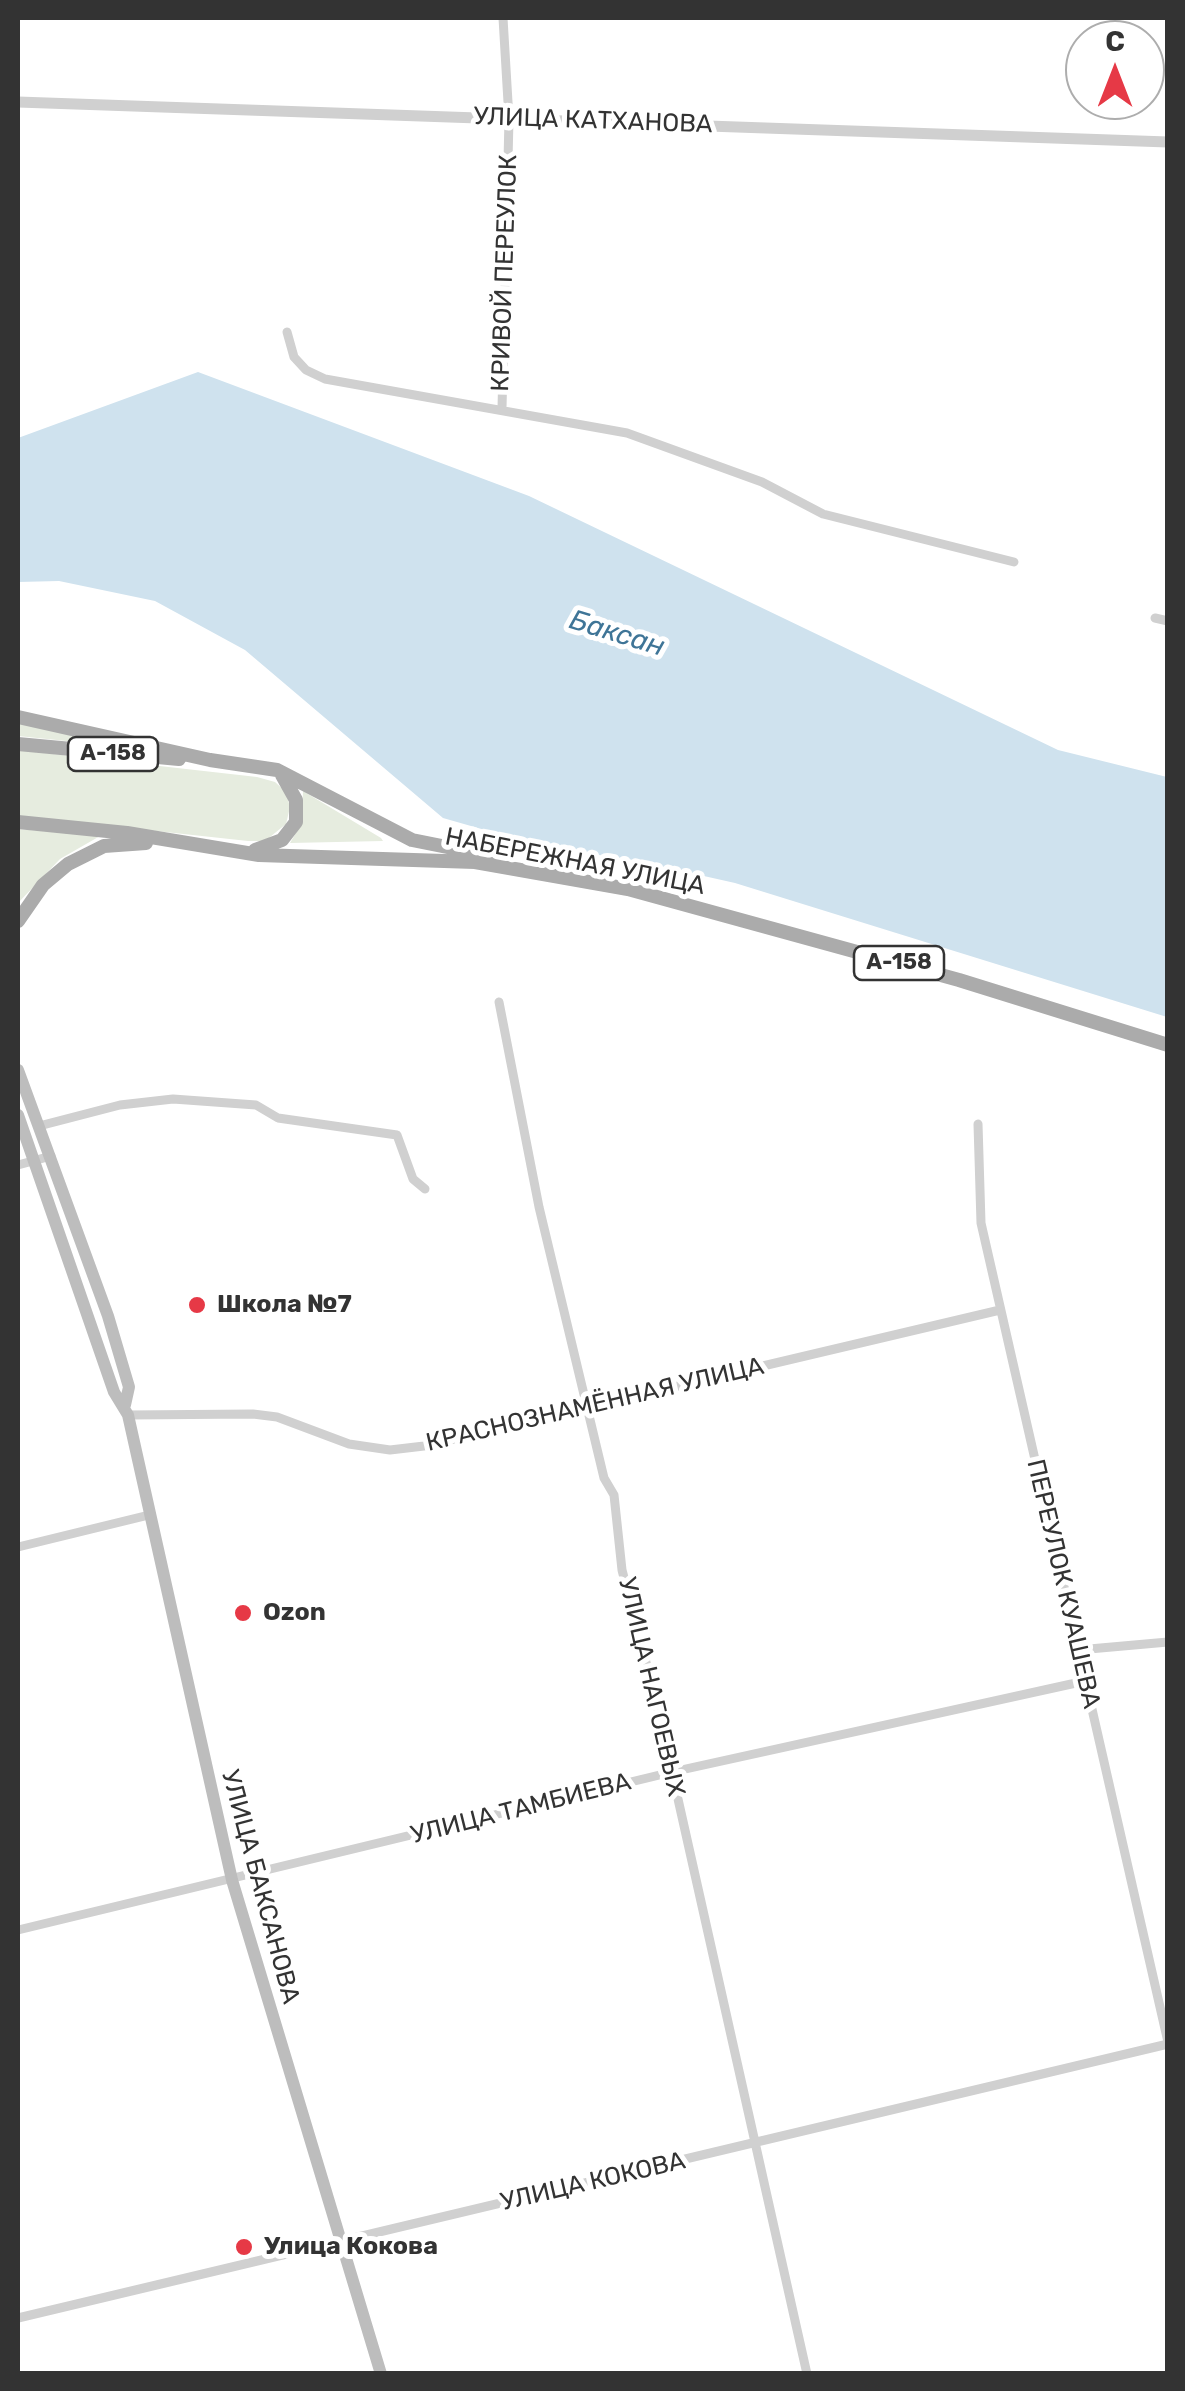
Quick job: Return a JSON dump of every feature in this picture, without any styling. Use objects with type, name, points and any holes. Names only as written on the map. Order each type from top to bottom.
[{"type":"main road","points":[[18,717],[210,760]]},
{"type":"main road","name":"А-158","points":[[18,744],[210,760],[277,770],[412,840],[628,889]]},
{"type":"main road","points":[[240,852],[282,840],[296,822],[293,790],[277,770]]},
{"type":"main road","name":"НАБЕРЕЖНАЯ УЛИЦА","points":[[18,822],[240,852],[442,859],[628,889],[959,980],[1168,1045]]},
{"type":"main road","points":[[18,921],[43,885],[86,854],[120,843],[186,843]]},
{"type":"main road","name":"УЛИЦА БАКСАНОВА","points":[[18,1070],[129,1386],[126,1410],[232,1880],[381,2374]]},
{"type":"main road","name":"УЛИЦА БАКСАНОВА","points":[[18,1115],[114,1392],[126,1410]]},
{"type":"street","name":"КРИВОЙ ПЕРЕУЛОК","points":[[502,408],[509,119],[503,18]]},
{"type":"street","name":"УЛИЦА КАТХАНОВА","points":[[18,102],[1168,142]]},
{"type":"street","points":[[287,332],[294,357],[306,370],[326,378],[627,434],[762,482],[824,514],[1014,562]]},
{"type":"street","points":[[1154,618],[1168,621]]},
{"type":"street","name":"УЛИЦА НАГОЕВЫХ","points":[[499,1002],[539,1207],[604,1478],[614,1495],[622,1570],[672,1772],[808,2374]]},
{"type":"street","points":[[39,1126],[101,1109],[173,1099],[256,1106],[278,1118],[397,1135],[413,1179],[425,1189]]},
{"type":"street","name":"ПЕРЕУЛОК КУАШЕВА","points":[[978,1124],[980,1223],[1168,2043]]},
{"type":"street","points":[[18,1165],[51,1156]]},
{"type":"street","name":"КРАСНОЗНАМЁННАЯ УЛИЦА","points":[[126,1410],[277,1417],[349,1444],[390,1450],[424,1446],[1000,1310]]},
{"type":"street","points":[[18,1547],[149,1514]]},
{"type":"street","points":[[1078,1650],[1168,1642]]},
{"type":"street","name":"УЛИЦА ТАМБИЕВА","points":[[18,1930],[672,1772],[1085,1681]]},
{"type":"street","name":"УЛИЦА КОКОВА","points":[[18,2318],[755,2145],[1168,2043]]},
{"type":"shaded area","points":[[18,721],[125,747],[18,736]]},
{"type":"shaded area","points":[[18,750],[257,777],[275,782],[286,792],[290,807],[286,824],[265,841],[248,841],[18,816]]},
{"type":"shaded area","points":[[303,791],[383,841],[290,843],[302,823]]},
{"type":"shaded area","points":[[18,829],[100,836],[60,859],[18,903]]},
{"type":"water","name":"Баксан","points":[[198,372],[529,496],[1058,750],[1167,777],[1167,1017],[735,883],[628,859],[548,848],[443,818],[245,650],[155,601],[59,581],[18,582],[18,438]]},
{"type":"place","name":"Школа №7","points":[[197,1305]]},
{"type":"place","name":"Ozon","points":[[243,1613]]},
{"type":"place","name":"Улица Кокова","points":[[244,2247]]}]
